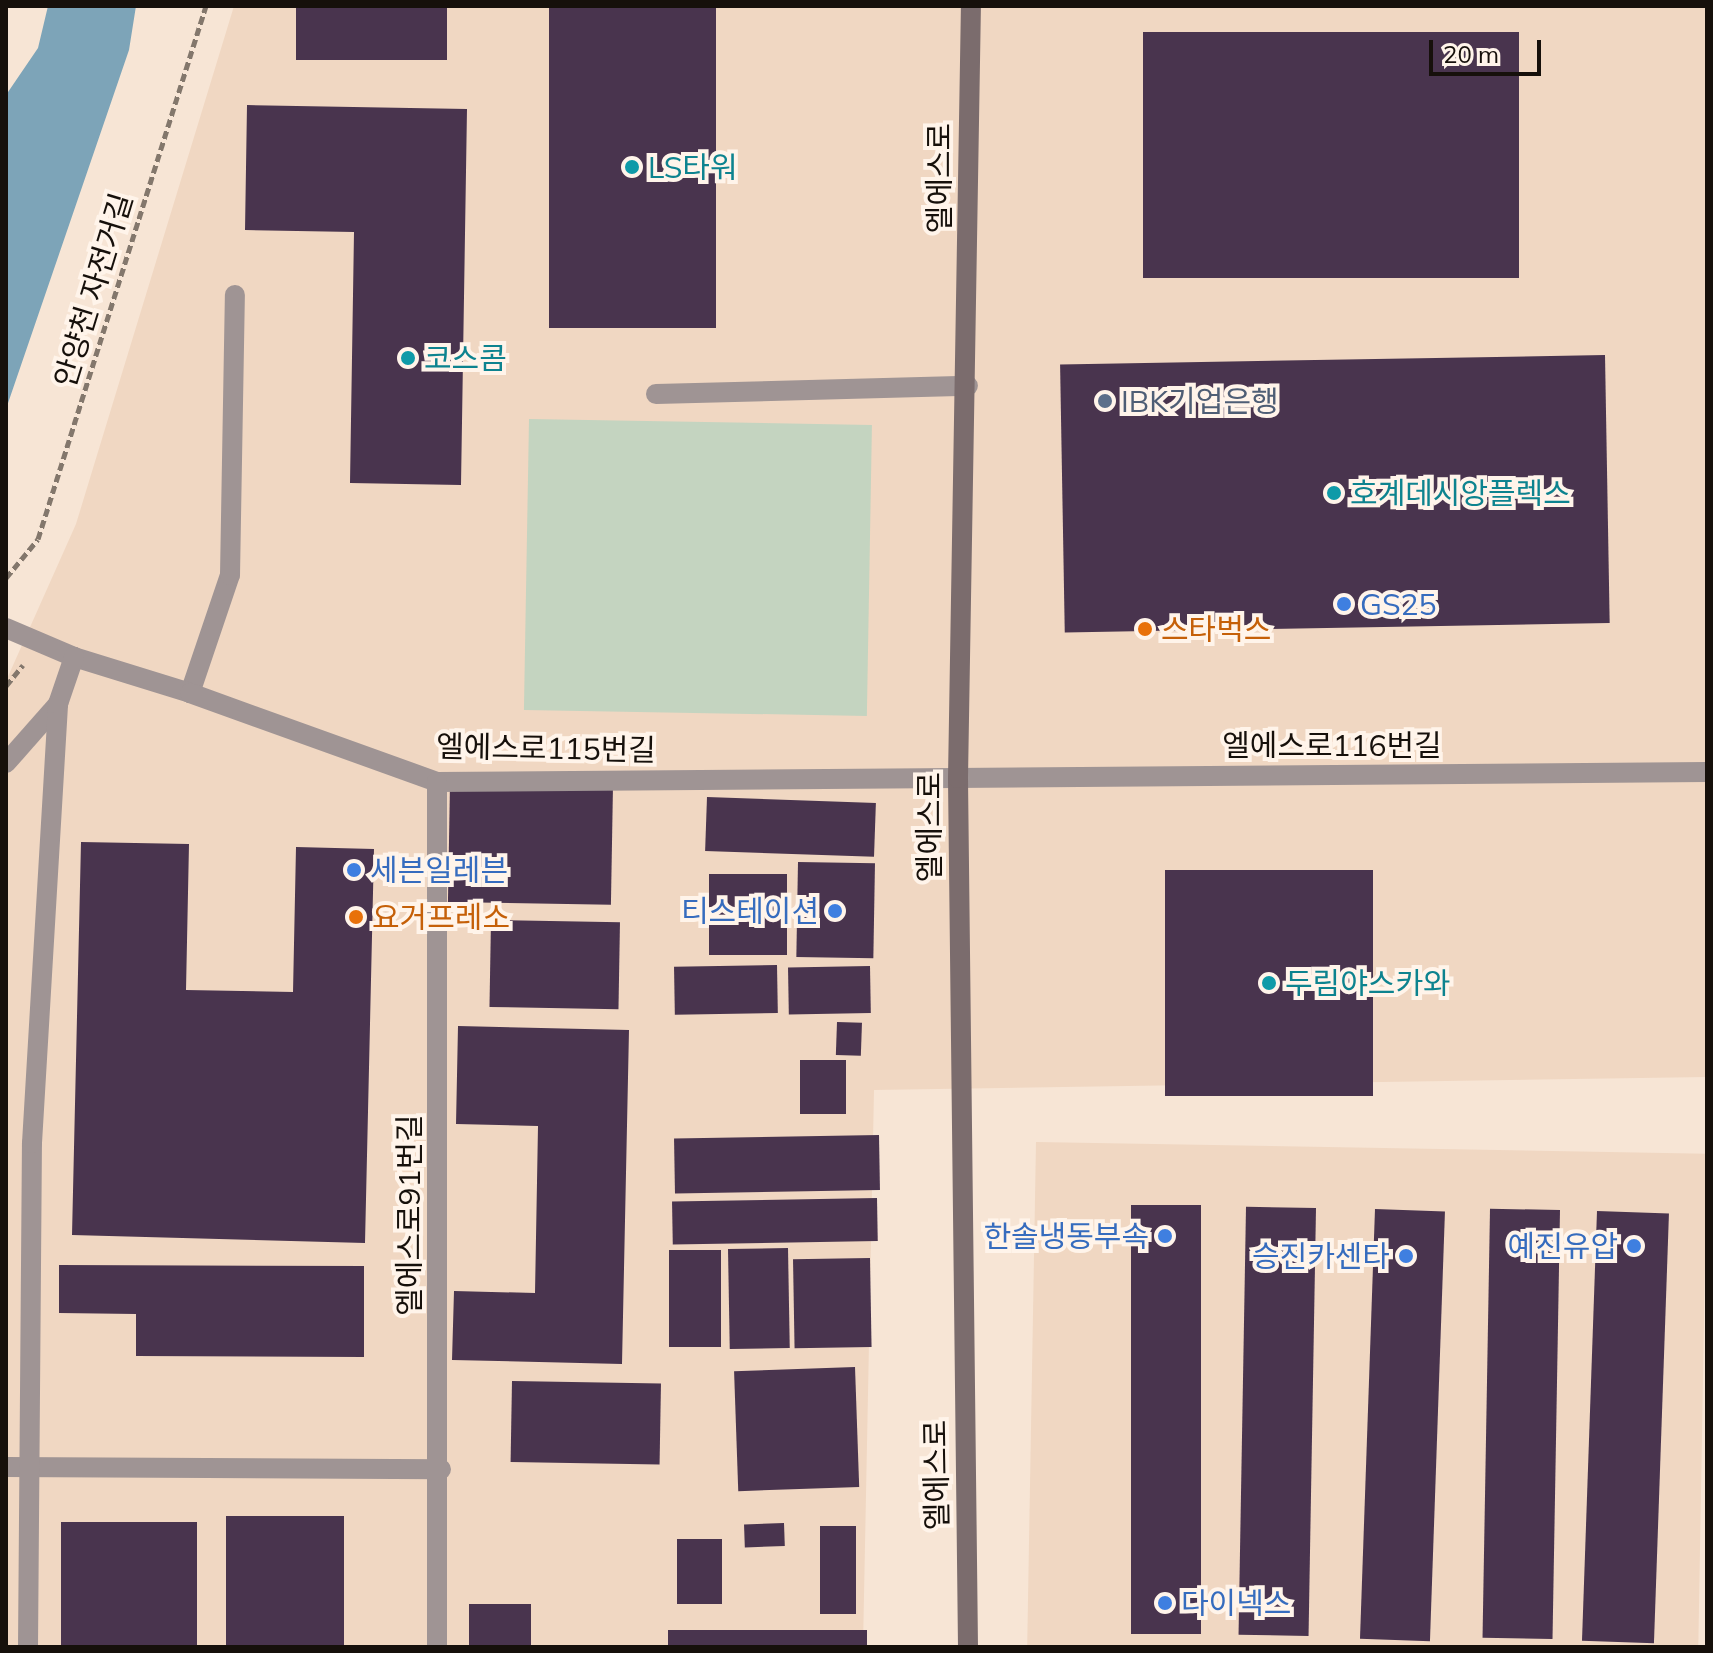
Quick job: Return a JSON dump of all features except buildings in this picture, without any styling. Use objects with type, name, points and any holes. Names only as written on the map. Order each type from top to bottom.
[{"type":"street","name":"엘에스로","points":[[968,1647],[958,778],[968,386],[971,6]]},
{"type":"street","points":[[190,693],[230,575],[235,295]]},
{"type":"street","points":[[656,394],[968,386]]},
{"type":"street","name":"엘에스로115번길","points":[[10,630],[74,657],[190,693],[437,782],[958,778]]},
{"type":"street","points":[[28,1647],[32,1143],[58,704],[74,657]]},
{"type":"street","points":[[6,763],[58,704]]},
{"type":"street","name":"엘에스로116번길","points":[[958,778],[1707,772]]},
{"type":"street","name":"엘에스로91번길","points":[[437,782],[441,1469],[437,1647]]},
{"type":"street","points":[[6,1467],[441,1469]]},
{"type":"path","name":"안양천 자전거길","points":[[6,578],[38,539],[206,6]]},
{"type":"shaded area","points":[[234,6],[1707,6],[1707,1077],[874,1090],[863,1647],[6,1647],[6,681],[76,524]]},
{"type":"shaded area","points":[[1036,1142],[1707,1154],[1698,1647],[1027,1647]]},
{"type":"green space","points":[[529,419],[872,425],[867,716],[524,710]]},
{"type":"water","points":[[48,6],[136,6],[129,50],[6,409],[6,95],[38,48]]},
{"type":"place","name":"LS타워","points":[[632,167]]},
{"type":"place","name":"코스콤","points":[[408,358]]},
{"type":"place","name":"IBK기업은행","points":[[1105,401]]},
{"type":"place","name":"호계데시앙플렉스","points":[[1334,493]]},
{"type":"place","name":"GS25","points":[[1344,604]]},
{"type":"place","name":"스타벅스","points":[[1145,629]]},
{"type":"place","name":"세븐일레븐","points":[[354,870]]},
{"type":"place","name":"티스테이션","points":[[835,911]]},
{"type":"place","name":"요거프레소","points":[[356,917]]},
{"type":"place","name":"두림야스카와","points":[[1269,983]]},
{"type":"place","name":"한솔냉동부속","points":[[1165,1236]]},
{"type":"place","name":"예진유압","points":[[1634,1246]]},
{"type":"place","name":"승진카센타","points":[[1406,1256]]},
{"type":"place","name":"다이넥스","points":[[1165,1603]]}]
